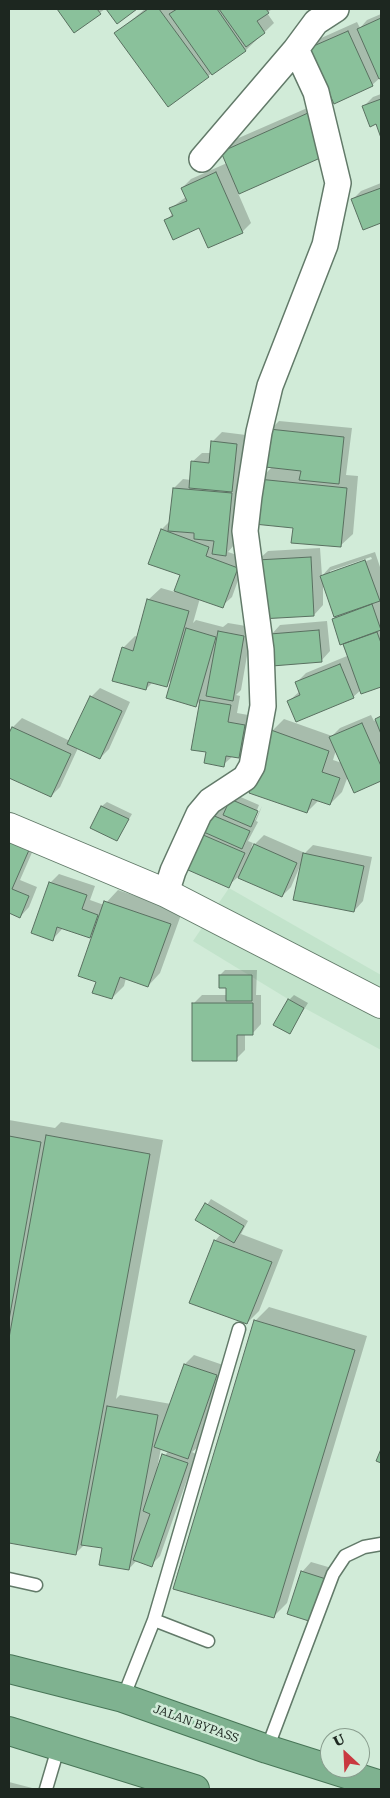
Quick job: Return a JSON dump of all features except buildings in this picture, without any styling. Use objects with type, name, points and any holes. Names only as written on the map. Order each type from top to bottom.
[{"type":"highway","name":"JALAN BYPASS","points":[[9,1669],[122,1698],[267,1749],[381,1785]]},
{"type":"highway","points":[[9,1731],[195,1789]]},
{"type":"street","points":[[202,159],[296,49],[316,22],[336,9]]},
{"type":"street","points":[[166,893],[173,871],[199,814],[210,801],[245,778],[252,766],[263,706],[261,650],[245,531],[249,496],[259,432],[270,386],[325,245],[338,183],[316,92],[296,49]]},
{"type":"street","points":[[9,827],[166,893],[381,1004]]},
{"type":"lane","points":[[122,1698],[154,1620],[239,1329]]},
{"type":"lane","points":[[267,1749],[333,1574],[345,1556],[364,1546],[381,1544]]},
{"type":"lane","points":[[9,1579],[36,1585]]},
{"type":"lane","points":[[154,1620],[208,1641]]},
{"type":"lane","points":[[46,1789],[58,1745]]},
{"type":"shaded area","points":[[229,888],[381,975],[381,1050],[288,999],[193,941]]}]
